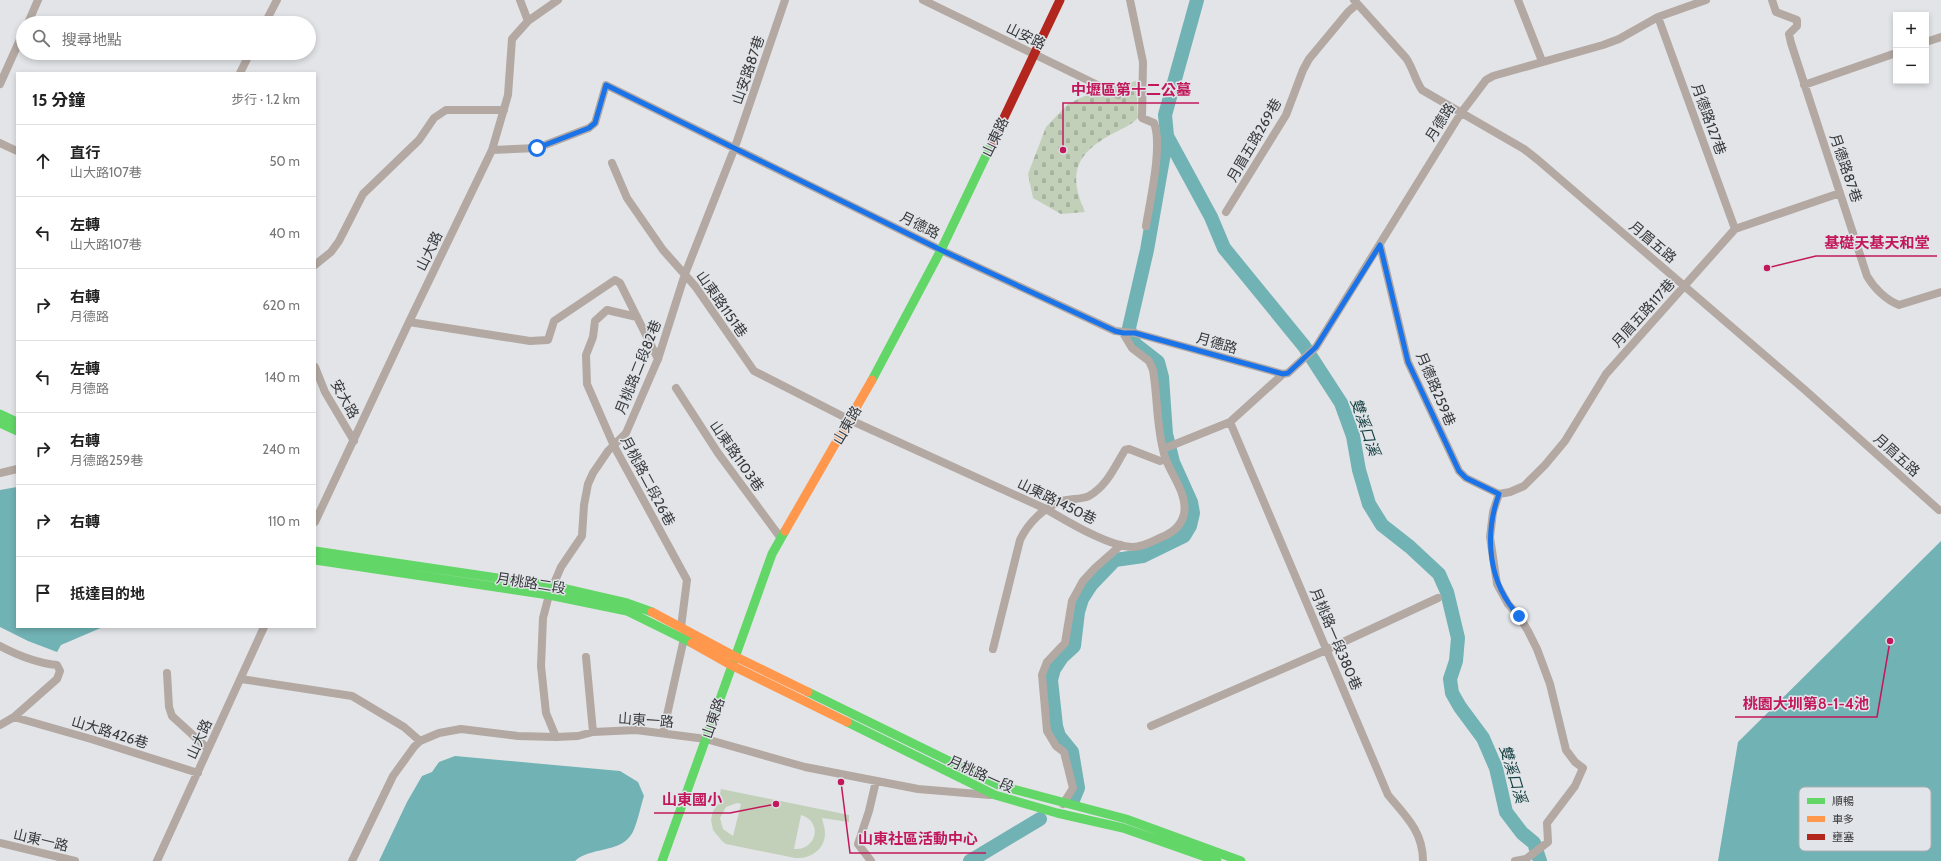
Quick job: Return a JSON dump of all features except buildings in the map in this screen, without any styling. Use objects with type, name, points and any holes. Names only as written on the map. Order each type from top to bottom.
[{"type":"street","points":[[31,16],[38,0]]},
{"type":"street","points":[[269,16],[277,0]]},
{"type":"street","points":[[520,0],[528,21]]},
{"type":"street","name":"山大路","points":[[316,520],[492,150],[508,95],[512,39],[528,21],[558,0]]},
{"type":"street","name":"山安路87巷","points":[[736,147],[785,0]]},
{"type":"street","name":"山安路","points":[[923,0],[1118,95]]},
{"type":"street","name":"山東路","points":[[662,861],[706,739],[732,660],[765,570],[780,537],[850,420],[887,354],[941,250],[1060,0]]},
{"type":"street","points":[[1130,0],[1143,62],[1142,118],[1154,122],[1157,129],[1155,160],[1146,226]]},
{"type":"street","points":[[1518,0],[1542,62]]},
{"type":"street","name":"月德路","points":[[492,150],[537,148],[589,128],[595,123],[606,85],[736,147],[941,250],[1115,331],[1135,333],[1283,374],[1288,373],[1301,359],[1316,347],[1461,113],[1486,80],[1608,43],[1658,17],[1706,0]]},
{"type":"street","name":"月德路87巷","points":[[1772,0],[1776,12],[1797,20],[1797,26],[1789,34],[1804,85],[1867,276],[1872,285],[1892,303],[1899,305],[1941,292]]},
{"type":"street","name":"月眉五路","points":[[1356,2],[1406,58],[1412,66],[1418,85],[1422,90],[1524,149],[1799,385],[1939,510]]},
{"type":"street","name":"月眉五路269巷","points":[[1226,212],[1286,115],[1303,70],[1309,59],[1356,2]]},
{"type":"street","name":"月德路127巷","points":[[1658,17],[1735,229]]},
{"type":"street","points":[[1929,41],[1941,37]]},
{"type":"street","points":[[0,84],[16,49]]},
{"type":"street","points":[[1804,85],[1893,54]]},
{"type":"street","points":[[240,72],[246,60]]},
{"type":"street","points":[[316,264],[331,252],[364,194],[419,140],[434,118],[446,110],[504,110]]},
{"type":"street","points":[[0,143],[16,151]]},
{"type":"street","name":"月桃路二段82巷","points":[[556,737],[546,713],[541,666],[543,618],[551,590],[561,568],[582,536],[584,505],[588,484],[601,461],[626,433],[658,359],[685,274],[736,147]]},
{"type":"street","name":"山東路1151巷","points":[[612,163],[627,198],[663,250],[685,274],[754,372],[850,420]]},
{"type":"street","name":"月眉五路117巷","points":[[1499,494],[1510,492],[1524,486],[1545,465],[1565,441],[1606,374],[1735,229],[1840,193]]},
{"type":"street","name":"月德路259巷","points":[[1380,245],[1408,362],[1459,471],[1466,478],[1499,494]]},
{"type":"street","points":[[409,322],[530,340],[548,340],[554,322],[615,280],[620,283],[658,359]]},
{"type":"street","name":"月桃路二段26巷","points":[[637,316],[607,310],[596,321],[593,337],[586,355],[587,384],[614,446],[687,580],[684,632],[663,733]]},
{"type":"street","name":"山東路1450巷","points":[[850,420],[1046,509],[1069,523],[1121,545],[1133,547],[1146,545],[1173,532],[1180,524],[1184,514],[1184,501],[1166,459],[1159,437],[1153,370],[1149,362],[1132,348],[1123,333]]},
{"type":"street","name":"安大路","points":[[316,370],[325,392],[354,441]]},
{"type":"street","points":[[1163,449],[1177,445],[1230,422],[1283,374]]},
{"type":"street","name":"山東路1103巷","points":[[676,388],[718,453],[780,537]]},
{"type":"street","points":[[0,414],[16,422]]},
{"type":"street","name":"月桃路一段380巷","points":[[1230,422],[1388,795],[1411,822],[1423,846],[1423,861]]},
{"type":"street","points":[[0,424],[16,431]]},
{"type":"street","points":[[993,649],[1020,540],[1038,515],[1062,501],[1089,496],[1112,474],[1125,450],[1129,449],[1160,461],[1166,459]]},
{"type":"street","points":[[0,473],[16,469]]},
{"type":"street","points":[[1499,494],[1493,512],[1490,537],[1497,584],[1508,604],[1519,616],[1537,649],[1550,684],[1566,750],[1575,762],[1583,768],[1575,786],[1547,823],[1548,842],[1526,859],[1515,861]]},
{"type":"street","points":[[1063,804],[1073,788],[1064,752],[1056,746],[1047,731],[1042,675],[1047,662],[1066,643],[1072,601],[1083,581],[1121,545]]},
{"type":"street","name":"月桃路二段","points":[[316,551],[627,603],[646,609],[732,660]]},
{"type":"street","name":"月桃路二段","points":[[316,560],[551,590]]},
{"type":"street","points":[[1151,726],[1326,650],[1438,598]]},
{"type":"street","name":"山大路","points":[[157,861],[264,628]]},
{"type":"street","points":[[0,646],[24,658],[40,663],[58,665],[60,671],[57,679],[14,717],[0,725]]},
{"type":"street","points":[[586,657],[594,732]]},
{"type":"street","name":"月桃路一段","points":[[732,660],[998,785],[1063,804],[1126,819],[1205,852],[1218,861]]},
{"type":"street","name":"月桃路一段","points":[[732,660],[995,795],[1057,813],[1123,828],[1240,861]]},
{"type":"street","points":[[167,673],[169,707],[172,716],[208,748]]},
{"type":"street","points":[[240,679],[352,696],[404,727],[420,741]]},
{"type":"street","name":"山大路426巷","points":[[14,717],[91,739],[198,773]]},
{"type":"street","name":"山東一路","points":[[352,861],[393,776],[402,761],[420,741],[439,734],[462,729],[518,736],[556,737],[578,736],[594,732],[636,730],[663,733],[706,739],[806,767],[918,789],[995,795]]},
{"type":"street","points":[[871,861],[858,844],[869,811],[876,781]]},
{"type":"street","points":[[995,795],[998,785]]},
{"type":"street","name":"山東一路","points":[[0,843],[75,861]]},
{"type":"green space","points":[[1136,81],[1138,118],[1090,149],[1078,166],[1076,176],[1077,187],[1085,212],[1061,214],[1033,198],[1028,174],[1046,127],[1068,104],[1097,90]]},
{"type":"green space","points":[[721,789],[849,815],[849,822],[822,818],[825,833],[819,849],[806,857],[795,858],[726,844],[722,841],[713,830],[711,820],[713,811],[722,799],[719,798]],"holes":[[[737,803],[741,804],[733,836],[723,829],[720,818],[726,807]],[[801,815],[808,818],[812,823],[815,829],[814,835],[812,841],[808,845],[802,848],[794,849]]]},
{"type":"water","points":[[16,487],[16,628],[101,628],[61,645],[57,652],[28,641],[0,627],[0,490]]},
{"type":"water","points":[[1941,541],[1941,861],[1718,861],[1738,742]]},
{"type":"water","points":[[455,756],[620,771],[638,782],[644,796],[635,828],[626,841],[619,845],[588,854],[575,861],[379,861],[407,802],[422,776],[432,772],[439,762]]},
{"type":"waterway","name":"雙溪口溪","points":[[1197,0],[1165,115],[1167,136],[1211,217],[1224,248],[1304,346],[1341,403],[1353,436],[1359,470],[1369,504],[1382,525],[1410,547],[1439,574],[1447,592],[1458,638],[1456,661],[1450,679],[1452,693],[1460,707],[1483,738],[1496,768],[1506,812],[1522,833],[1534,843],[1540,861]]},
{"type":"waterway","points":[[1073,800],[1078,788],[1072,752],[1059,736],[1056,726],[1051,680],[1054,669],[1062,657],[1074,646],[1078,612],[1082,599],[1091,585],[1115,560],[1143,556],[1184,536],[1190,526],[1193,513],[1191,502],[1173,462],[1166,434],[1162,377],[1158,362],[1135,344],[1131,337],[1129,328],[1147,250],[1167,136]]},
{"type":"waterway","points":[[970,861],[1040,819]]},
{"type":"traffic: fast","points":[[872,380],[941,250],[992,143]]},
{"type":"traffic: fast","points":[[0,414],[16,422]]},
{"type":"traffic: fast","points":[[0,423],[16,431]]},
{"type":"traffic: fast","points":[[662,861],[772,554],[785,531]]},
{"type":"traffic: fast","points":[[316,551],[553,586],[627,603],[652,612]]},
{"type":"traffic: fast","points":[[316,560],[549,595],[627,611],[692,643]]},
{"type":"traffic: fast","points":[[808,692],[998,785],[1126,819],[1241,861]]},
{"type":"traffic: fast","points":[[847,722],[995,795],[1057,813],[1123,828],[1217,861]]},
{"type":"traffic: slow","points":[[785,531],[872,380]]},
{"type":"traffic: slow","points":[[652,612],[734,656],[808,692]]},
{"type":"traffic: slow","points":[[692,643],[731,665],[847,722]]},
{"type":"traffic: jam","points":[[992,143],[1060,0]]},
{"type":"place","name":"中壢區第十二公墓","points":[[1063,150]]},
{"type":"place","name":"基礎天基天和堂","points":[[1767,268]]},
{"type":"place","name":"桃園大圳第8-1-4池","points":[[1890,641]]},
{"type":"place","name":"山東社區活動中心","points":[[841,782]]},
{"type":"place","name":"山東國小","points":[[776,804]]},
{"type":"route","points":[[537,148],[589,128],[595,123],[606,85],[736,147],[941,250],[1115,331],[1135,333],[1283,374],[1288,373],[1301,359],[1316,347],[1380,245],[1408,362],[1459,471],[1466,478],[1499,494],[1493,512],[1490,537],[1492,555],[1497,584],[1508,604],[1519,616]]}]
